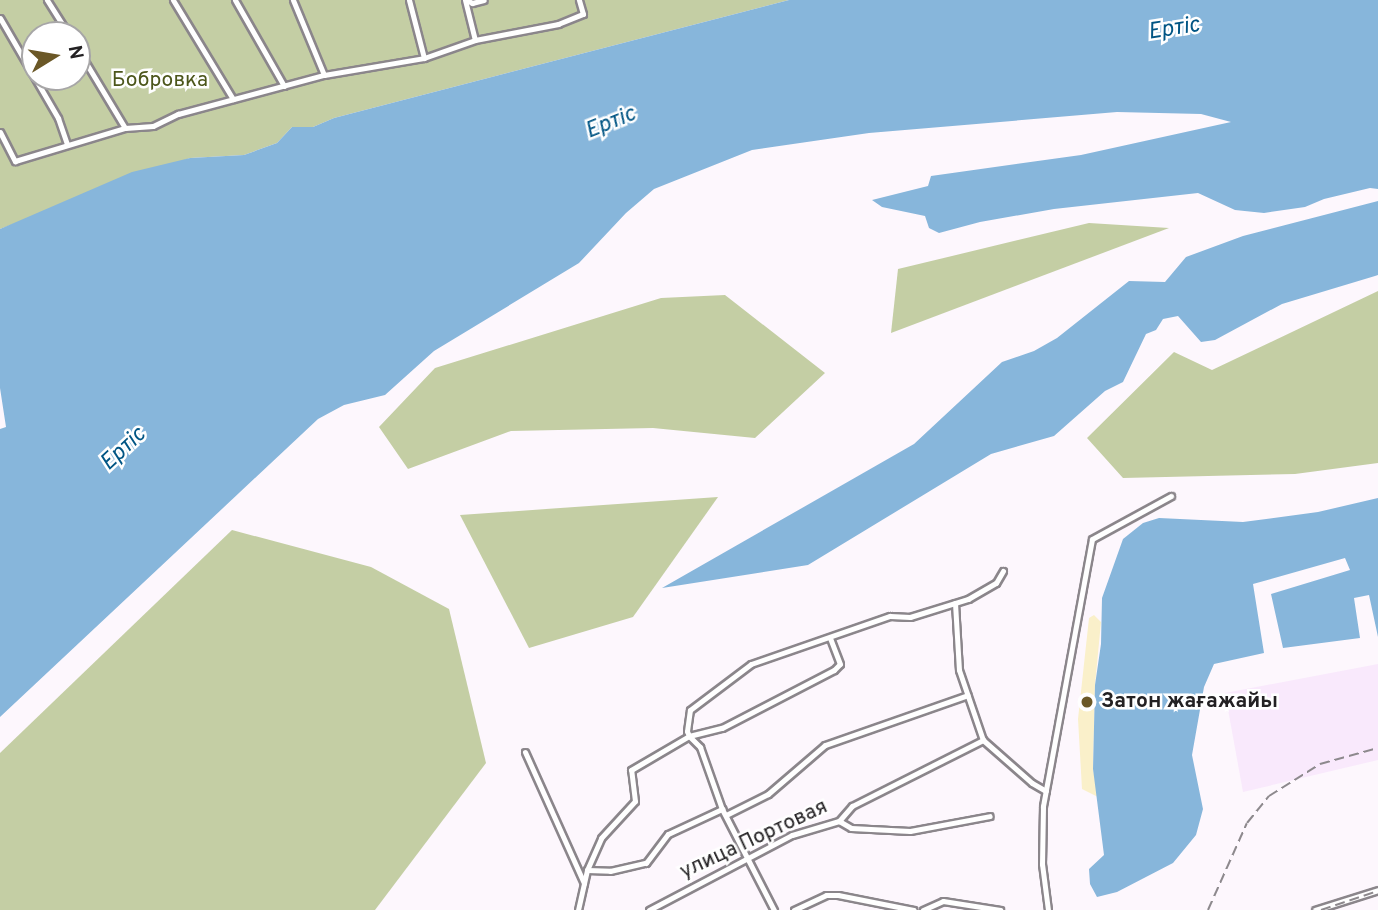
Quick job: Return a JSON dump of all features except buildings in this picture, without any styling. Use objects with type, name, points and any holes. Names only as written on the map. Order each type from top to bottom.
[{"type":"street","points":[[47,0],[60,21]]},
{"type":"street","points":[[173,0],[233,99]]},
{"type":"street","points":[[235,0],[284,86]]},
{"type":"street","points":[[293,0],[324,75]]},
{"type":"street","points":[[409,0],[424,58]]},
{"type":"street","points":[[466,0],[475,40]]},
{"type":"street","points":[[466,0],[472,3],[484,0]]},
{"type":"street","points":[[0,132],[15,161],[125,128],[153,126],[178,114],[324,75],[424,58],[475,40],[558,24],[583,14],[579,0]]},
{"type":"street","points":[[0,18],[58,118],[67,144]]},
{"type":"street","points":[[91,71],[125,128]]},
{"type":"street","points":[[1048,910],[1042,864],[1046,791],[1092,539],[1171,496]]},
{"type":"street","points":[[774,910],[722,808],[700,747],[687,731],[690,710],[751,664],[890,616],[910,617],[955,603],[996,583],[1003,571]]},
{"type":"street","points":[[955,603],[956,655],[983,740],[1046,791]]},
{"type":"street","points":[[578,910],[587,870],[601,838],[635,801],[631,770],[690,736],[722,728],[834,670],[840,664],[830,638]]},
{"type":"street","points":[[726,816],[768,794],[825,745],[968,695]]},
{"type":"street","name":"улица Портовая","points":[[649,910],[792,835],[838,821],[852,806],[983,740]]},
{"type":"street","points":[[525,752],[584,883]]},
{"type":"street","points":[[587,870],[610,871],[646,863],[668,834],[722,808]]},
{"type":"street","points":[[838,821],[851,828],[910,831],[990,816]]},
{"type":"street","points":[[1315,910],[1378,890]]},
{"type":"street","points":[[794,910],[826,895],[914,910]]},
{"type":"street","points":[[923,910],[943,901],[1000,910]]},
{"type":"shaded area","points":[[1378,664],[1378,760],[1243,792],[1225,693]]},
{"type":"green space","name":"Бобровка","points":[[0,0],[789,0],[334,118],[313,127],[292,127],[277,143],[244,155],[190,158],[0,229]]},
{"type":"green space","points":[[1089,223],[1169,228],[891,333],[898,269]]},
{"type":"green space","points":[[1378,291],[1378,463],[1295,474],[1123,478],[1087,438],[1174,352],[1212,370]]},
{"type":"green space","points":[[725,295],[825,373],[755,438],[653,428],[511,431],[408,469],[379,427],[435,368],[661,298]]},
{"type":"green space","points":[[718,497],[633,617],[529,648],[460,515]]},
{"type":"green space","points":[[232,530],[371,567],[449,609],[486,763],[375,910],[0,910],[0,753]]},
{"type":"sand","name":"Затон жағажайы","points":[[1094,615],[1101,622],[1095,685],[1093,769],[1098,797],[1082,789],[1078,719],[1089,618]]},
{"type":"water","name":"Ертіс","points":[[789,0],[1378,0],[1378,189],[1370,188],[1324,199],[1305,207],[1264,213],[1235,210],[1198,193],[1054,209],[980,222],[939,233],[929,228],[925,216],[882,207],[872,200],[928,186],[931,176],[1081,155],[1231,122],[1201,114],[1117,112],[869,133],[752,150],[654,189],[626,213],[579,263],[434,351],[385,395],[344,405],[318,419],[0,717],[0,429],[6,427],[0,388],[0,229],[132,172],[190,158],[244,155],[277,143],[292,127],[313,127],[334,118]]},
{"type":"water","points":[[1378,201],[1378,275],[1282,304],[1215,340],[1201,342],[1178,316],[1163,319],[1156,330],[1146,334],[1123,382],[1105,391],[1054,436],[991,454],[808,565],[662,588],[914,444],[1002,362],[1034,351],[1057,338],[1129,281],[1165,282],[1186,257],[1243,236]]},
{"type":"water","points":[[1378,498],[1378,637],[1369,595],[1354,598],[1360,638],[1283,648],[1271,594],[1350,570],[1345,558],[1253,584],[1264,653],[1214,664],[1204,687],[1192,755],[1203,809],[1196,835],[1173,863],[1117,892],[1097,897],[1090,884],[1089,869],[1104,855],[1093,769],[1095,685],[1101,644],[1102,598],[1123,539],[1143,523],[1159,518],[1243,522],[1318,512]]},
{"type":"railway","points":[[1208,910],[1247,823],[1269,796],[1320,764],[1378,748]]},
{"type":"railway","points":[[1321,910],[1378,891]]},
{"type":"place","name":"Затон жағажайы","points":[[1087,702]]}]
